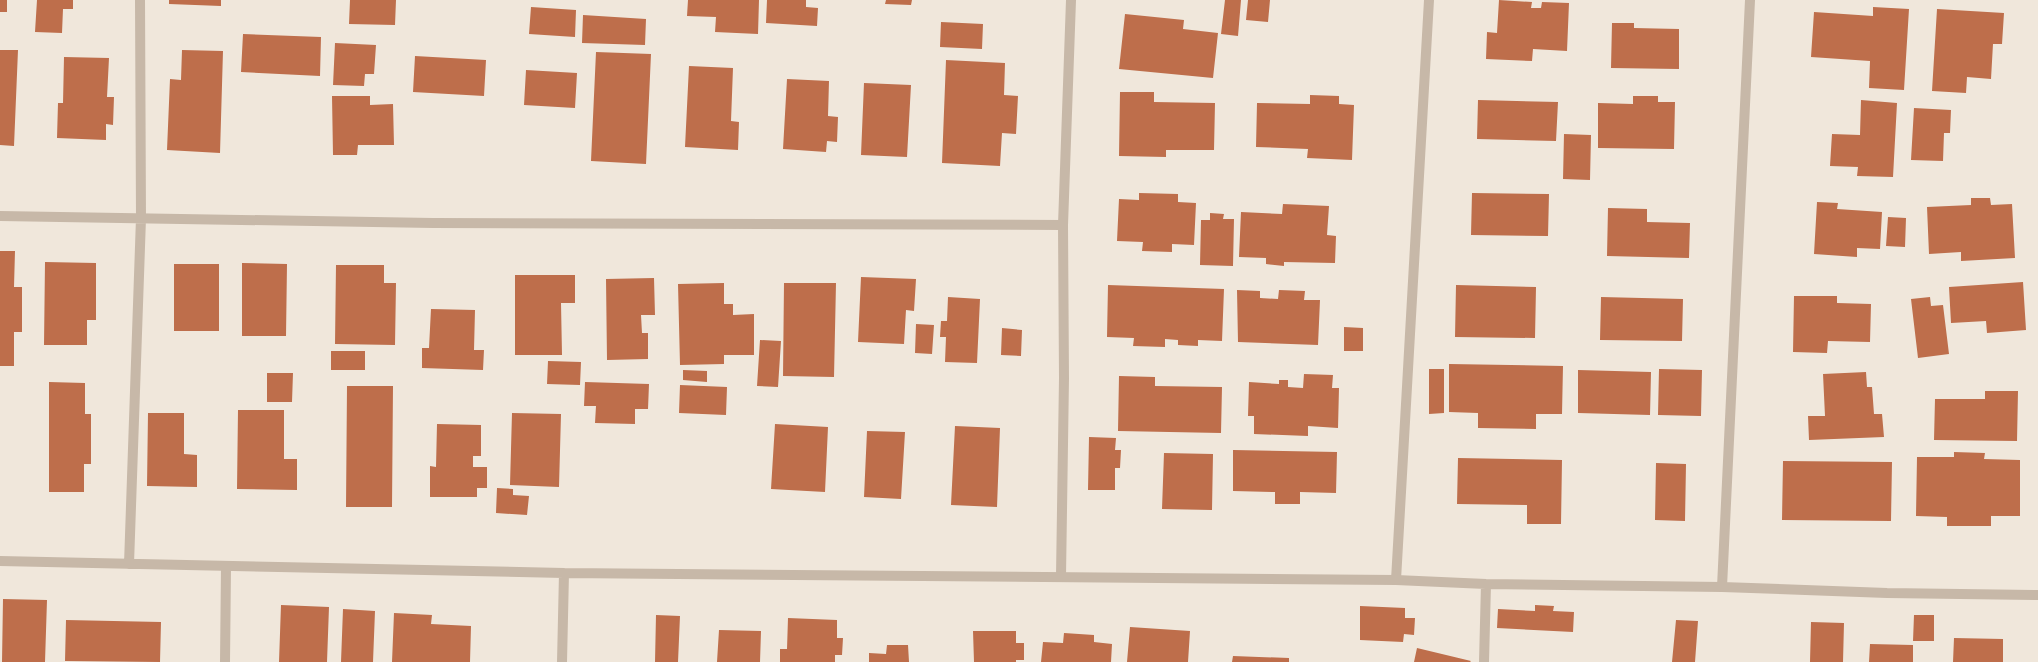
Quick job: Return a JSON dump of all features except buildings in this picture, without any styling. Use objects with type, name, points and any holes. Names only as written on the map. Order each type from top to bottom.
[{"type":"street","points":[[129,564],[141,218],[140,0]]},
{"type":"street","points":[[1061,576],[1064,378],[1063,225],[1071,0]]},
{"type":"street","points":[[1396,580],[1429,0]]},
{"type":"street","points":[[1722,587],[1750,0]]},
{"type":"street","points":[[0,216],[433,223],[1063,225]]},
{"type":"street","points":[[0,561],[564,573],[1396,580],[1486,584],[1722,587],[1887,593],[2038,595]]},
{"type":"street","points":[[225,662],[226,567]]},
{"type":"street","points":[[562,662],[564,573]]},
{"type":"street","points":[[1484,662],[1486,584]]}]
